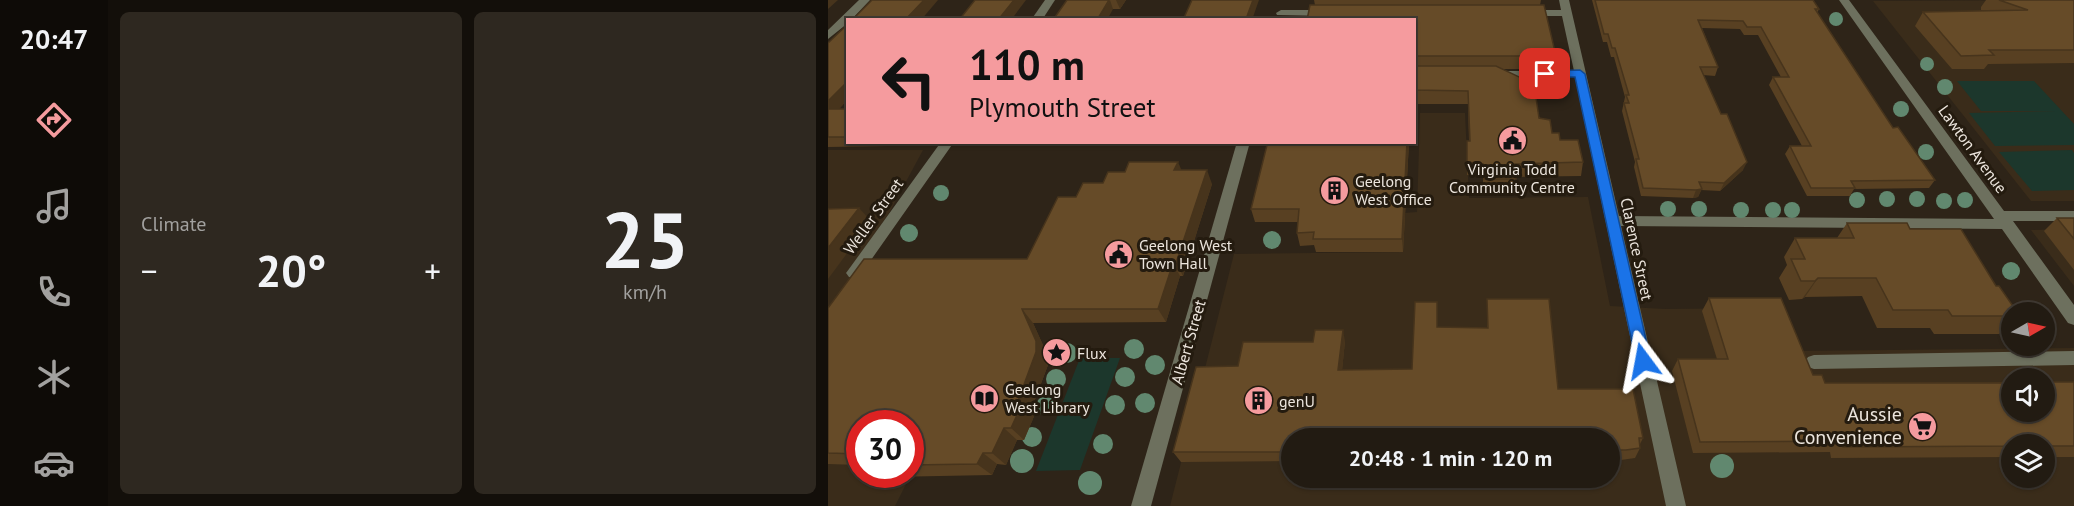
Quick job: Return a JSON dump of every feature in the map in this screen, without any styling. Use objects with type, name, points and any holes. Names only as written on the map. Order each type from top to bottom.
[{"type":"street","points":[[846,18],[865,0]]},
{"type":"street","points":[[1037,18],[1050,0]]},
{"type":"street","points":[[1284,0],[1280,16],[1344,13]]},
{"type":"street","name":"Lawton Avenue","points":[[1844,0],[2074,318]]},
{"type":"street","points":[[1520,14],[1565,7]]},
{"type":"street","name":"Clarence Street","points":[[1565,7],[1676,506]]},
{"type":"street","points":[[828,36],[846,18]]},
{"type":"street","points":[[1485,74],[1580,74]]},
{"type":"street","name":"Weller Street","points":[[847,283],[947,144]]},
{"type":"street","name":"Albert Street","points":[[1141,506],[1243,144]]},
{"type":"street","points":[[1612,221],[2004,220],[2074,216]]},
{"type":"street","points":[[1814,362],[2074,358]]},
{"type":"shaded area","points":[[2074,0],[2074,201],[2031,201],[1873,1]]},
{"type":"shaded area","points":[[1420,113],[1465,113],[1469,198],[1588,197],[1610,306],[1664,309],[1776,308],[1794,351],[2001,349],[2001,356],[2055,356],[2055,348],[2074,348],[2074,506],[1170,506],[1234,254],[1402,252],[1404,213],[1417,212]]},
{"type":"shaded area","points":[[828,150],[923,150],[888,215],[846,274],[875,280],[907,410],[846,410],[846,488],[904,488],[895,506],[828,506]]},
{"type":"shaded area","points":[[2074,229],[2074,286],[2031,230]]},
{"type":"green space","points":[[1957,81],[2034,81],[2074,124],[2074,145],[1995,146],[1969,113],[2057,111],[1981,111]]},
{"type":"green space","points":[[2072,150],[2074,153],[2074,190],[2032,191],[1999,152]]},
{"type":"green space","points":[[1080,358],[1120,358],[1080,470],[1036,471]]},
{"type":"building","points":[[872,0],[924,0],[907,18],[854,18]]},
{"type":"building","points":[[975,0],[1014,0],[1000,18],[961,18]]},
{"type":"building","points":[[1067,0],[1109,0],[1098,18],[1054,18]]},
{"type":"building","points":[[1192,0],[1253,0],[1246,18],[1184,18]]},
{"type":"building","points":[[1595,0],[1813,0],[1819,9],[1815,9],[1893,128],[1898,127],[1935,180],[1851,181],[1855,188],[1811,188],[1790,146],[1811,146],[1773,77],[1789,77],[1761,27],[1747,27],[1743,21],[1698,20],[1718,67],[1700,67],[1721,114],[1727,114],[1747,162],[1724,183],[1699,182],[1702,189],[1643,188],[1636,159],[1639,159],[1624,103],[1629,103],[1626,95],[1629,95],[1615,48],[1612,48],[1608,34],[1604,34]]},
{"type":"building","points":[[1999,0],[2074,0],[2074,50],[1989,50],[1994,55],[1961,56],[1923,12],[2028,10]]},
{"type":"building","points":[[1310,5],[1544,5],[1556,56],[1416,56],[1416,18],[1307,18]]},
{"type":"building","points":[[846,26],[846,83],[828,101],[828,43]]},
{"type":"building","points":[[1416,66],[1496,66],[1534,84],[1539,118],[1550,120],[1552,133],[1559,133],[1560,140],[1578,140],[1583,162],[1514,164],[1516,179],[1484,179],[1483,164],[1467,162],[1467,141],[1470,141],[1468,91],[1416,90]]},
{"type":"building","points":[[828,109],[846,109],[846,137],[828,137]]},
{"type":"building","name":"Geelong West Office","points":[[1407,144],[1402,239],[1313,239],[1314,232],[1297,233],[1299,209],[1251,209],[1267,145]]},
{"type":"building","points":[[1129,162],[1178,162],[1174,170],[1207,170],[1158,309],[1022,309],[1036,341],[1036,352],[1018,402],[1023,402],[1011,428],[1004,428],[992,453],[983,453],[977,464],[924,465],[924,410],[846,410],[846,454],[828,453],[828,308],[864,259],[1027,259],[1058,197],[1076,197],[1083,183],[1103,183],[1108,172],[1125,172]]},
{"type":"building","points":[[859,208],[828,248],[828,209]]},
{"type":"building","points":[[2057,218],[2074,218],[2074,239]]},
{"type":"building","points":[[1847,223],[1907,223],[1910,229],[1961,229],[1996,286],[1999,286],[2010,302],[2001,302],[2001,316],[1952,316],[1948,310],[1893,310],[1876,278],[1818,278],[1815,281],[1801,281],[1791,259],[1805,259],[1795,238],[1854,238]]},
{"type":"building","points":[[1709,298],[1781,298],[1813,375],[1822,375],[1825,383],[2001,383],[2001,422],[2055,422],[2055,382],[2074,382],[2074,446],[2055,446],[2055,434],[2001,434],[2001,446],[1843,447],[1841,441],[1700,442],[1678,359],[1728,359]]},
{"type":"building","points":[[1487,299],[1549,299],[1558,389],[1633,389],[1643,438],[1639,438],[1640,448],[1620,450],[1620,428],[1281,428],[1281,452],[1173,452],[1196,367],[1238,366],[1243,342],[1313,342],[1315,330],[1343,330],[1338,370],[1412,369],[1415,302],[1437,302],[1437,327],[1488,328]]},
{"type":"place","name":"Virginia Todd Community Centre","points":[[1512,141]]},
{"type":"place","name":"Geelong West Office","points":[[1334,190]]},
{"type":"place","name":"Geelong West Town Hall","points":[[1118,254]]},
{"type":"place","name":"Flux","points":[[1056,353]]},
{"type":"place","name":"Geelong West Library","points":[[984,398]]},
{"type":"place","name":"genU","points":[[1258,401]]},
{"type":"place","name":"Aussie Convenience","points":[[1923,426]]},
{"type":"route","points":[[1545,74],[1580,74],[1643,361]]}]
